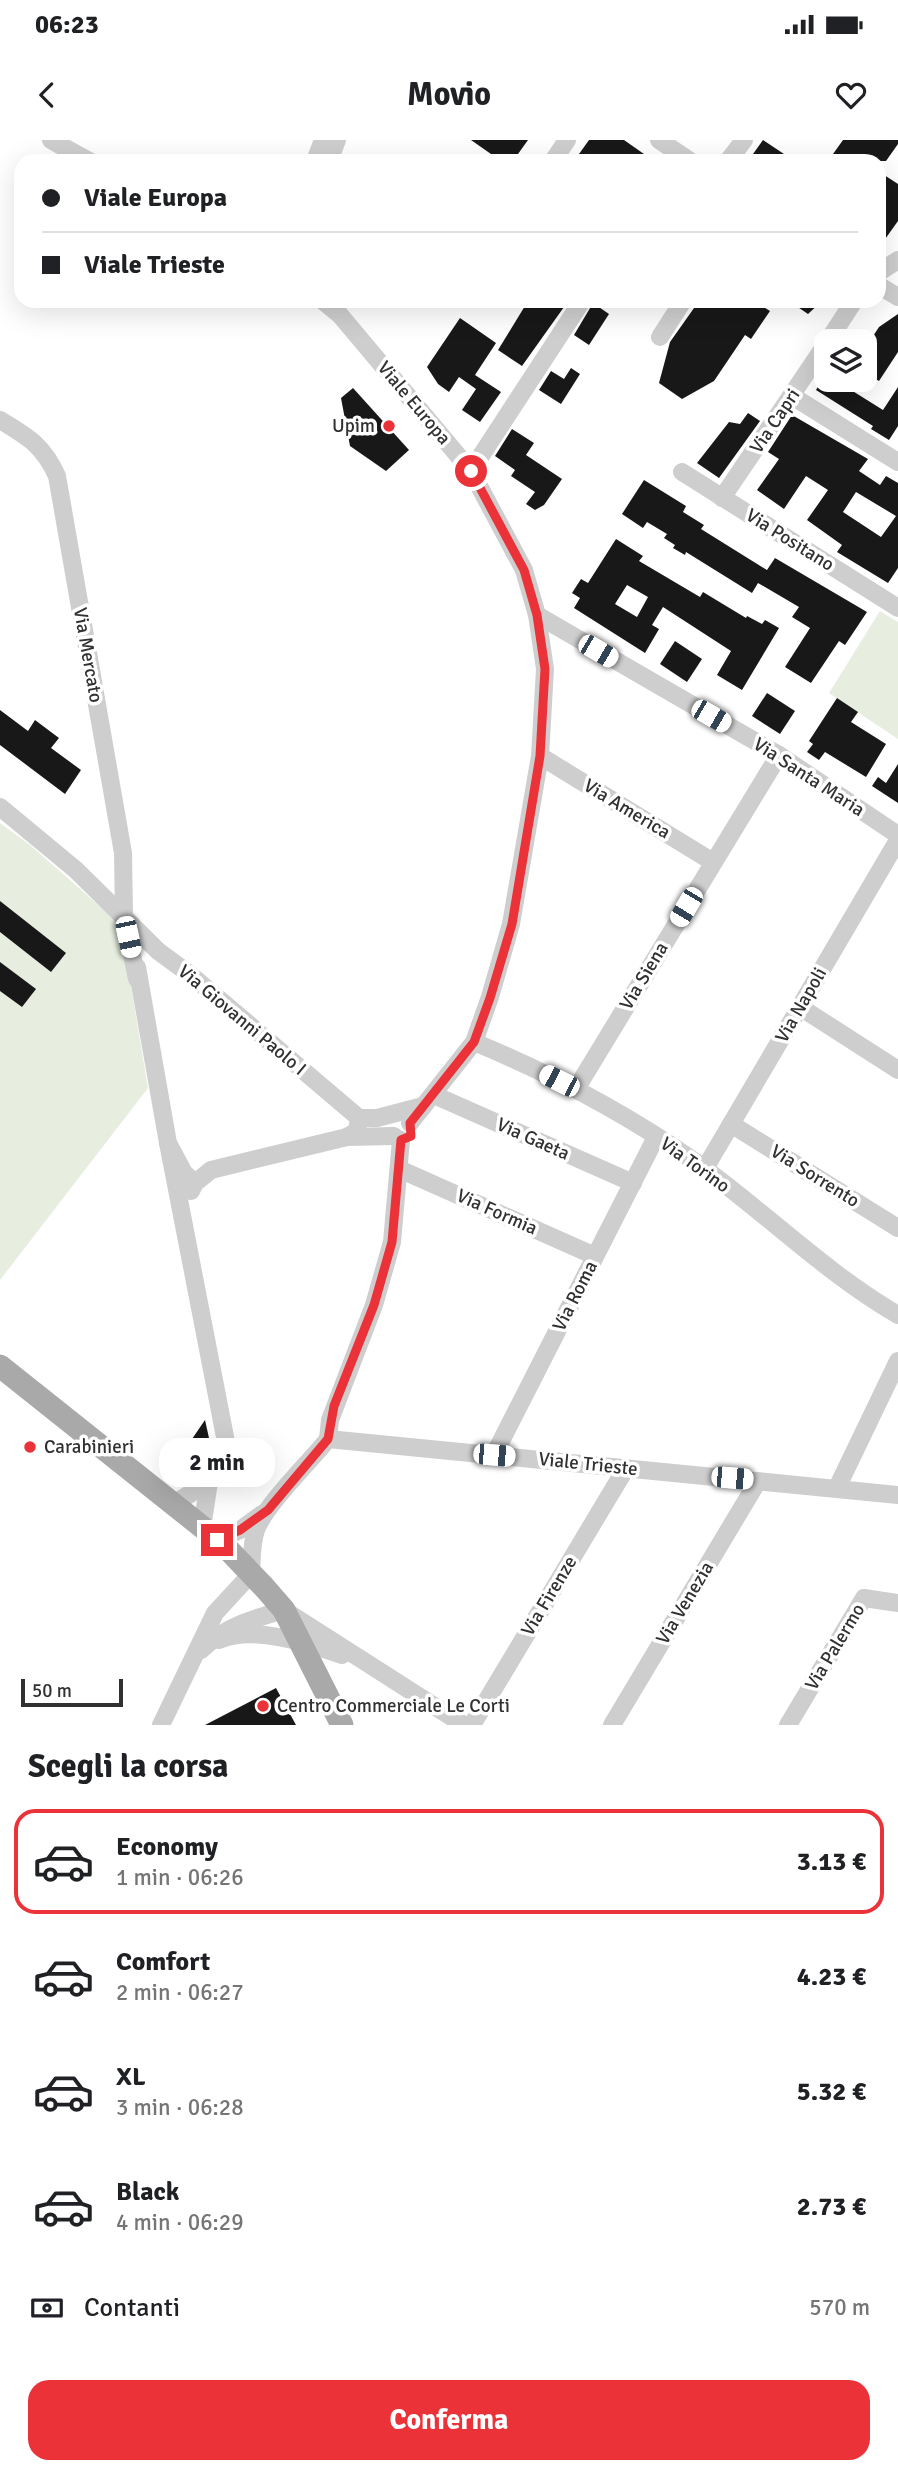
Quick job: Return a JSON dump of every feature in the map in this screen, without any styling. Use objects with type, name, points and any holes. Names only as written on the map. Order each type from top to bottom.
[{"type":"main road","points":[[0,1366],[210,1534],[251,1574],[284,1610],[342,1725]]},
{"type":"street","points":[[659,140],[676,154]]},
{"type":"street","points":[[733,154],[744,140]]},
{"type":"street","points":[[55,141],[77,154]]},
{"type":"street","name":"Viale Europa","points":[[337,308],[471,471],[524,570],[537,615],[545,669],[540,756],[512,924],[474,1042],[410,1123],[397,1121],[392,1129],[398,1138]]},
{"type":"street","points":[[471,471],[577,308]]},
{"type":"street","points":[[660,337],[679,308]]},
{"type":"street","name":"Via Capri","points":[[836,329],[850,308]]},
{"type":"street","name":"Via Capri","points":[[722,498],[814,363]]},
{"type":"street","points":[[792,396],[898,462]]},
{"type":"street","name":"Via Mercato","points":[[0,420],[33,440],[48,455],[57,476],[123,853],[124,916],[137,979]]},
{"type":"street","name":"Via Positano","points":[[682,472],[898,608]]},
{"type":"street","name":"Via Santa Maria","points":[[537,615],[779,755],[898,835]]},
{"type":"street","name":"Via Siena","points":[[576,1089],[779,755]]},
{"type":"street","name":"Via America","points":[[540,756],[713,862]]},
{"type":"street","points":[[0,807],[76,870],[158,951]]},
{"type":"street","name":"Via Napoli","points":[[704,1170],[898,840]]},
{"type":"street","name":"Via Giovanni Paolo I","points":[[137,979],[136,969],[145,955],[158,951],[192,976],[359,1118]]},
{"type":"street","points":[[137,979],[226,1441],[209,1482],[210,1534],[240,1530],[268,1510]]},
{"type":"street","points":[[800,1007],[898,1070]]},
{"type":"street","name":"Via Torino","points":[[474,1042],[576,1089],[656,1137],[704,1170],[831,1270],[898,1315]]},
{"type":"street","points":[[347,1137],[357,1131],[359,1118],[398,1114],[429,1100]]},
{"type":"street","name":"Via Gaeta","points":[[429,1100],[633,1183]]},
{"type":"street","name":"Via Sorrento","points":[[731,1124],[898,1228]]},
{"type":"street","points":[[161,1725],[215,1613],[251,1574],[252,1545],[257,1527],[268,1510],[328,1439],[330,1420],[374,1305],[392,1242],[399,1169],[398,1138],[347,1137],[211,1170],[195,1182],[180,1213]]},
{"type":"street","name":"Via Roma","points":[[494,1455],[656,1137]]},
{"type":"street","points":[[167,1143],[184,1173],[195,1182]]},
{"type":"street","name":"Via Formia","points":[[399,1169],[595,1256]]},
{"type":"street","points":[[837,1488],[898,1361]]},
{"type":"street","name":"Viale Trieste","points":[[328,1439],[898,1495]]},
{"type":"street","name":"Via Firenze","points":[[472,1725],[626,1468]]},
{"type":"street","name":"Via Venezia","points":[[612,1725],[758,1481]]},
{"type":"street","points":[[172,1505],[209,1482]]},
{"type":"street","name":"Via Palermo","points":[[788,1725],[863,1598],[898,1603]]},
{"type":"street","points":[[194,1658],[217,1635],[238,1623],[284,1610],[464,1725]]},
{"type":"street","points":[[194,1658],[215,1642],[233,1634],[281,1639],[320,1647],[377,1669]]},
{"type":"shaded area","points":[[880,611],[898,622],[898,739],[829,693]]},
{"type":"shaded area","points":[[0,823],[30,845],[121,925],[148,1088],[0,1280]]},
{"type":"building","points":[[471,140],[528,140],[518,154],[491,154]]},
{"type":"building","points":[[589,140],[624,140],[644,154],[579,154]]},
{"type":"building","points":[[763,140],[784,154],[753,154]]},
{"type":"building","points":[[843,140],[898,140],[886,161],[886,154],[833,154]]},
{"type":"building","points":[[886,176],[898,184],[898,221],[886,238]]},
{"type":"building","points":[[524,308],[563,308],[522,366],[498,350]]},
{"type":"building","points":[[590,308],[600,308],[609,314],[589,345],[574,335]]},
{"type":"building","points":[[694,308],[765,308],[770,311],[751,339],[745,335],[714,381],[682,399],[659,383],[670,342]]},
{"type":"building","points":[[799,308],[814,308],[808,314]]},
{"type":"building","points":[[898,314],[898,352],[879,381],[877,330]]},
{"type":"building","points":[[460,318],[496,343],[475,375],[501,392],[480,422],[462,410],[476,389],[459,377],[449,392],[438,384],[427,367]]},
{"type":"building","points":[[571,368],[580,374],[561,404],[539,390],[551,371],[564,379]]},
{"type":"building","points":[[898,387],[898,426],[889,440],[871,429],[873,426],[819,392],[854,392],[883,410]]},
{"type":"building","points":[[353,388],[409,450],[386,471],[350,446],[341,398]]},
{"type":"building","points":[[748,413],[760,421],[719,478],[697,463],[729,422],[740,424]]},
{"type":"building","points":[[792,415],[868,459],[859,471],[880,485],[886,476],[898,483],[898,568],[888,583],[837,552],[842,545],[807,520],[828,490],[806,476],[784,509],[757,490],[779,459],[768,452]],"holes":[[[856,492],[896,516],[881,537],[843,512]]]},
{"type":"building","points":[[512,429],[534,443],[526,455],[562,479],[544,505],[535,510],[526,504],[535,492],[511,476],[515,470],[495,456]]},
{"type":"building","points":[[644,480],[686,506],[683,512],[704,525],[701,529],[767,570],[775,558],[867,612],[845,645],[839,641],[811,683],[785,667],[810,628],[792,617],[799,607],[758,583],[752,593],[686,552],[685,555],[673,548],[675,545],[664,538],[667,534],[647,522],[643,528],[622,514]]},
{"type":"building","points":[[616,539],[643,556],[639,561],[700,597],[703,592],[746,618],[747,616],[762,624],[765,620],[779,628],[742,690],[717,675],[731,651],[663,607],[652,625],[659,629],[645,653],[574,608],[580,598],[572,593],[581,579],[588,583]],"holes":[[[627,585],[648,597],[637,617],[615,604]]]},
{"type":"building","points":[[675,641],[702,659],[687,682],[660,664]]},
{"type":"building","points":[[767,693],[795,711],[780,734],[752,716]]},
{"type":"building","points":[[837,698],[858,712],[851,722],[886,744],[866,777],[825,752],[819,760],[807,752],[813,744],[809,741]]},
{"type":"building","points":[[0,710],[28,731],[35,720],[59,738],[51,748],[81,770],[65,794],[0,745]]},
{"type":"building","points":[[898,764],[898,803],[872,786],[878,777],[886,783]]},
{"type":"building","points":[[0,901],[66,953],[51,972],[0,932]]},
{"type":"building","points":[[0,962],[36,989],[22,1007],[0,991]]},
{"type":"building","points":[[205,1420],[209,1438],[203,1447],[192,1439]]},
{"type":"building","name":"Centro Commerciale Le Corti","points":[[276,1688],[296,1725],[205,1725]]},
{"type":"place","name":"Upim","points":[[389,426]]},
{"type":"place","name":"Carabinieri","points":[[30,1447]]},
{"type":"place","name":"Centro Commerciale Le Corti","points":[[263,1706]]},
{"type":"route","points":[[217,1540],[240,1530],[268,1510],[328,1439],[334,1406],[374,1305],[392,1242],[401,1140],[411,1136],[413,1129],[410,1123],[450,1076],[474,1042],[512,924],[540,756],[545,669],[537,615],[524,570],[471,471]]}]
